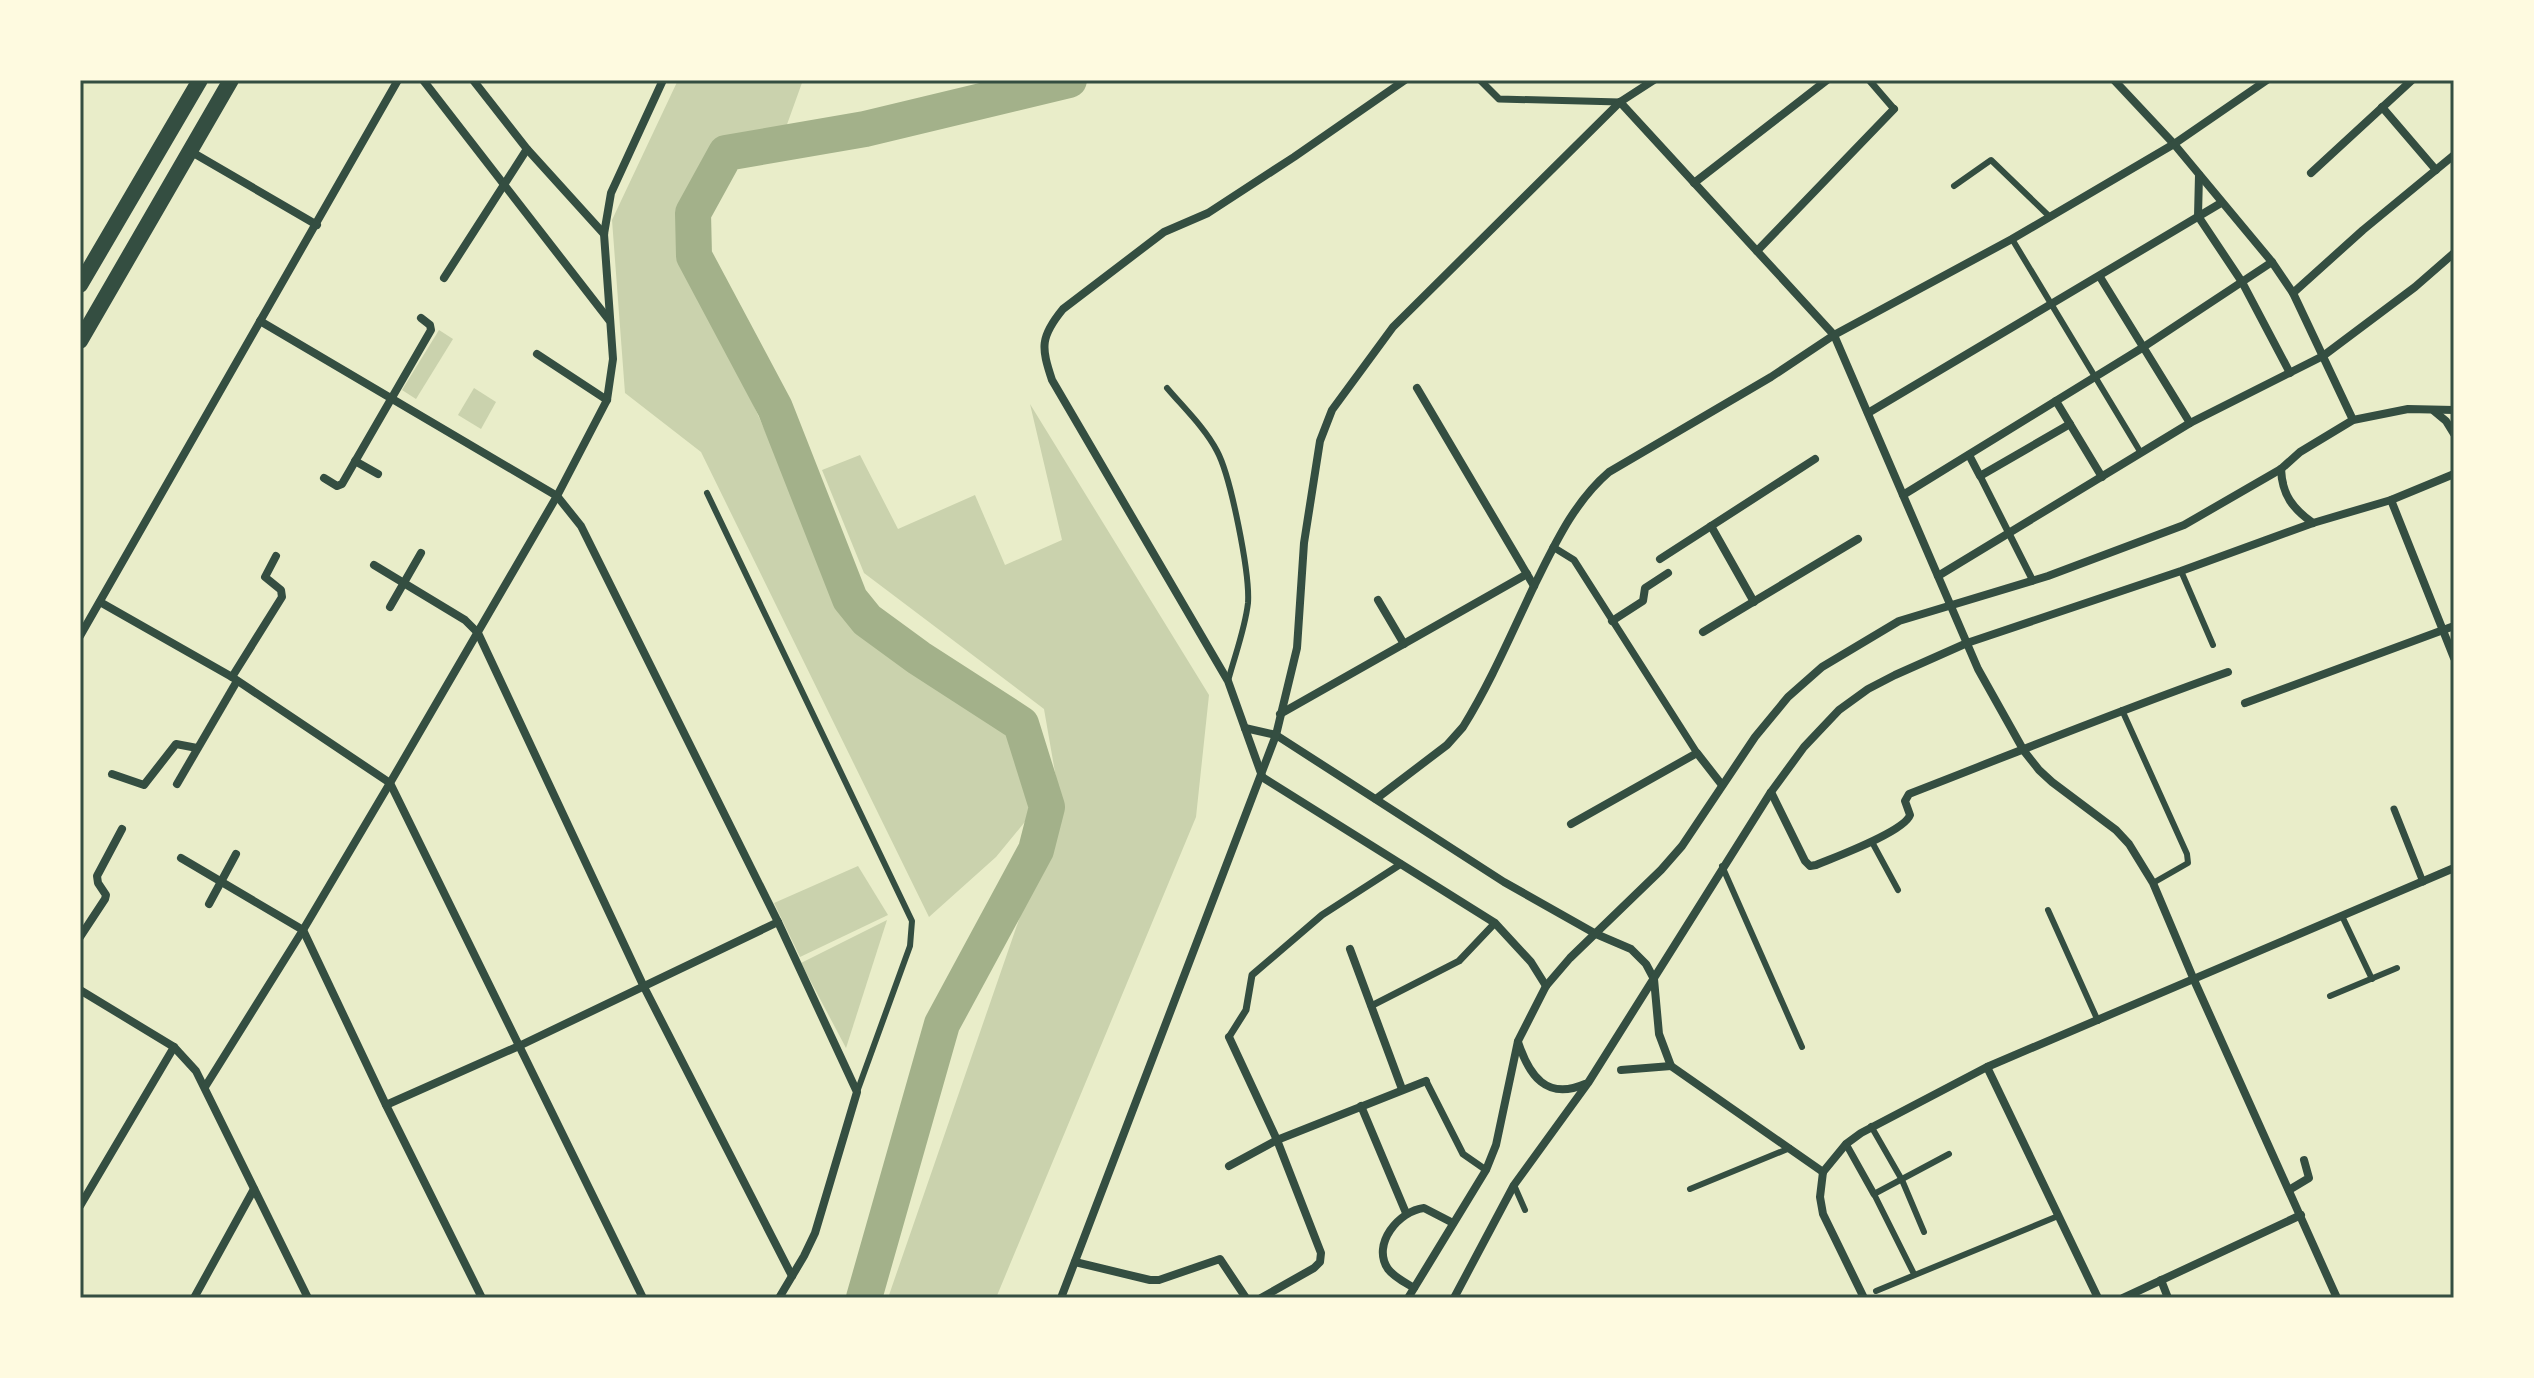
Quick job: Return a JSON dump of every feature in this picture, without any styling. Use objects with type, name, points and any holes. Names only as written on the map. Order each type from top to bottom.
[{"type":"main road","points":[[80,285],[200,80]]},
{"type":"main road","points":[[80,341],[231,80]]},
{"type":"street","points":[[80,636],[398,80]]},
{"type":"street","points":[[423,80],[610,321]]},
{"type":"street","points":[[473,80],[527,149],[604,234]]},
{"type":"street","points":[[205,1087],[303,930],[478,633],[557,496],[607,400],[613,359],[604,234],[611,193],[663,80]]},
{"type":"street","points":[[1405,80],[1208,213],[1164,232],[1063,309],[1050,325],[1043,341],[1052,380],[1228,681],[1262,777],[1495,923],[1531,962],[1546,986]]},
{"type":"street","points":[[1480,80],[1499,99],[1620,102],[1834,335],[1978,669],[2024,751],[2052,782],[2116,830],[2129,844],[2153,883],[2337,1298]]},
{"type":"street","points":[[1061,1298],[1276,735],[1297,648],[1304,543],[1320,441],[1332,410],[1393,327],[1620,102],[1654,80]]},
{"type":"street","points":[[1694,183],[1827,80]]},
{"type":"street","points":[[1757,251],[1894,109],[1869,80]]},
{"type":"street","points":[[1376,799],[1447,745],[1463,727],[1553,547],[1580,502],[1609,472],[1771,377],[1834,335],[2012,239],[2174,144],[2267,80]]},
{"type":"street","points":[[2311,173],[2412,80]]},
{"type":"street","points":[[2118,81],[2272,262],[2293,293],[2353,420]]},
{"type":"street","points":[[2382,107],[2436,170]]},
{"type":"street","points":[[444,278],[527,149]]},
{"type":"street","points":[[190,151],[317,225]]},
{"type":"street","points":[[2293,293],[2454,155]]},
{"type":"street","points":[[2199,175],[2198,216],[2242,282],[2290,373]]},
{"type":"street","points":[[1868,413],[2221,203]]},
{"type":"street","points":[[1938,576],[2190,423],[2323,356],[2415,287],[2454,253]]},
{"type":"street","points":[[1903,495],[2142,348],[2272,262]]},
{"type":"street","points":[[2100,277],[2190,423]]},
{"type":"street","points":[[324,478],[340,486],[432,327],[421,318]]},
{"type":"street","points":[[260,321],[557,496],[581,526],[778,922],[857,1092],[819,1223],[779,1298]]},
{"type":"street","points":[[537,354],[607,400]]},
{"type":"street","points":[[1417,388],[1534,586]]},
{"type":"street","points":[[2056,401],[2102,477]]},
{"type":"street","points":[[1408,1298],[1486,1170],[1496,1145],[1518,1041],[1546,986],[1682,846],[1755,737],[1788,697],[1822,667],[1899,621],[2033,581],[2184,525],[2281,469],[2300,452],[2353,420],[2408,409],[2454,410]]},
{"type":"street","points":[[2434,411],[2446,421],[2454,434]]},
{"type":"street","points":[[1980,476],[2070,424]]},
{"type":"street","points":[[1969,455],[2033,581]]},
{"type":"street","points":[[1660,559],[1815,459]]},
{"type":"street","points":[[355,461],[378,474]]},
{"type":"street","points":[[2281,469],[2281,483],[2288,500],[2313,523]]},
{"type":"street","points":[[1454,1298],[1514,1185],[1588,1083],[1722,866],[1804,747],[1839,710],[1868,689],[1967,643],[2313,523],[2391,500],[2454,474]]},
{"type":"street","points":[[2391,500],[2454,658]]},
{"type":"street","points":[[1711,526],[1754,602]]},
{"type":"street","points":[[1703,632],[1858,539]]},
{"type":"street","points":[[1553,547],[1574,560],[1697,753],[1722,785]]},
{"type":"street","points":[[390,607],[421,553]]},
{"type":"street","points":[[177,784],[283,594],[265,577],[276,556]]},
{"type":"street","points":[[374,565],[465,620],[478,633],[644,987],[792,1276]]},
{"type":"street","points":[[1612,621],[1643,601],[1645,588],[1668,573]]},
{"type":"street","points":[[1280,714],[1527,574]]},
{"type":"street","points":[[1378,600],[1404,644]]},
{"type":"street","points":[[100,602],[235,679],[390,783],[643,1298]]},
{"type":"street","points":[[2245,703],[2454,626]]},
{"type":"street","points":[[1771,792],[1810,866],[1872,842],[1910,819],[1905,801],[1909,794],[2228,672]]},
{"type":"street","points":[[1245,728],[1276,735],[1504,882],[1596,934],[1631,949],[1646,964],[1654,979],[1659,1034],[1671,1066],[1823,1172]]},
{"type":"street","points":[[112,774],[144,785],[176,744],[197,748]]},
{"type":"street","points":[[1571,824],[1697,753]]},
{"type":"street","points":[[2394,809],[2423,882]]},
{"type":"street","points":[[80,937],[105,899],[97,876],[122,829]]},
{"type":"street","points":[[209,904],[236,854]]},
{"type":"street","points":[[181,858],[303,930],[482,1298]]},
{"type":"street","points":[[1261,1298],[1320,1262],[1321,1253],[1277,1140],[1229,1037],[1246,1010],[1252,975],[1322,915],[1401,864]]},
{"type":"street","points":[[1864,1298],[1823,1214],[1820,1197],[1823,1172],[1846,1144],[1871,1126],[1987,1067],[2454,868]]},
{"type":"street","points":[[386,1105],[519,1046],[778,922]]},
{"type":"street","points":[[1371,1006],[1459,961],[1495,923]]},
{"type":"street","points":[[1350,949],[1402,1089]]},
{"type":"street","points":[[80,990],[186,1057],[205,1087],[308,1298]]},
{"type":"street","points":[[1518,1041],[1531,1073],[1542,1083],[1565,1090],[1588,1083]]},
{"type":"street","points":[[80,1206],[174,1047]]},
{"type":"street","points":[[1621,1070],[1671,1066]]},
{"type":"street","points":[[1987,1067],[2098,1298]]},
{"type":"street","points":[[1229,1166],[1277,1140],[1426,1081],[1463,1154],[1486,1170]]},
{"type":"street","points":[[1361,1106],[1406,1213]]},
{"type":"street","points":[[1846,1144],[1874,1194]]},
{"type":"street","points":[[2289,1190],[2309,1178],[2304,1160]]},
{"type":"street","points":[[194,1298],[254,1189]]},
{"type":"street","points":[[1414,1288],[1390,1271],[1384,1251],[1390,1229],[1406,1213],[1424,1208],[1453,1223]]},
{"type":"street","points":[[2123,1298],[2301,1215]]},
{"type":"street","points":[[1075,1262],[1159,1280],[1220,1259],[1246,1298]]},
{"type":"street","points":[[2161,1280],[2168,1298]]},
{"type":"lane","points":[[1954,186],[1991,160],[2050,217]]},
{"type":"lane","points":[[2012,239],[2141,453]]},
{"type":"lane","points":[[1167,388],[1217,451],[1228,478],[1248,581],[1248,600],[1228,681]]},
{"type":"lane","points":[[707,493],[912,921],[910,946],[857,1092]]},
{"type":"lane","points":[[2181,571],[2213,645]]},
{"type":"lane","points":[[2122,710],[2187,854],[2188,863],[2153,883]]},
{"type":"lane","points":[[1872,842],[1898,890]]},
{"type":"lane","points":[[1722,866],[1802,1047]]},
{"type":"lane","points":[[2048,910],[2098,1021]]},
{"type":"lane","points":[[2342,916],[2372,979]]},
{"type":"lane","points":[[2330,996],[2397,968]]},
{"type":"lane","points":[[1871,1126],[1902,1180],[1924,1232]]},
{"type":"lane","points":[[1690,1189],[1790,1148]]},
{"type":"lane","points":[[1914,1274],[1874,1194],[1949,1154]]},
{"type":"lane","points":[[1514,1185],[1525,1210]]},
{"type":"lane","points":[[1876,1291],[2058,1216]]},
{"type":"green space","points":[[678,80],[803,80],[785,130],[725,142],[679,238],[844,608],[1015,739],[1033,812],[996,857],[929,917],[701,452],[625,393],[612,220]]},
{"type":"green space","points":[[439,330],[453,339],[416,399],[402,390]]},
{"type":"green space","points":[[474,388],[496,402],[481,429],[458,415]]},
{"type":"green space","points":[[1030,404],[1209,695],[1196,817],[996,1298],[888,1298],[1060,801],[1044,709],[864,573],[822,470],[860,455],[898,529],[975,495],[1005,565],[1062,540]]},
{"type":"green space","points":[[858,866],[888,915],[800,957],[774,903]]},
{"type":"green space","points":[[887,920],[846,1048],[801,963]]},
{"type":"waterway","points":[[864,1298],[942,1024],[1036,850],[1047,807],[1021,724],[867,620],[850,599],[775,408],[694,256],[693,213],[726,153],[865,129],[1069,80]]}]
